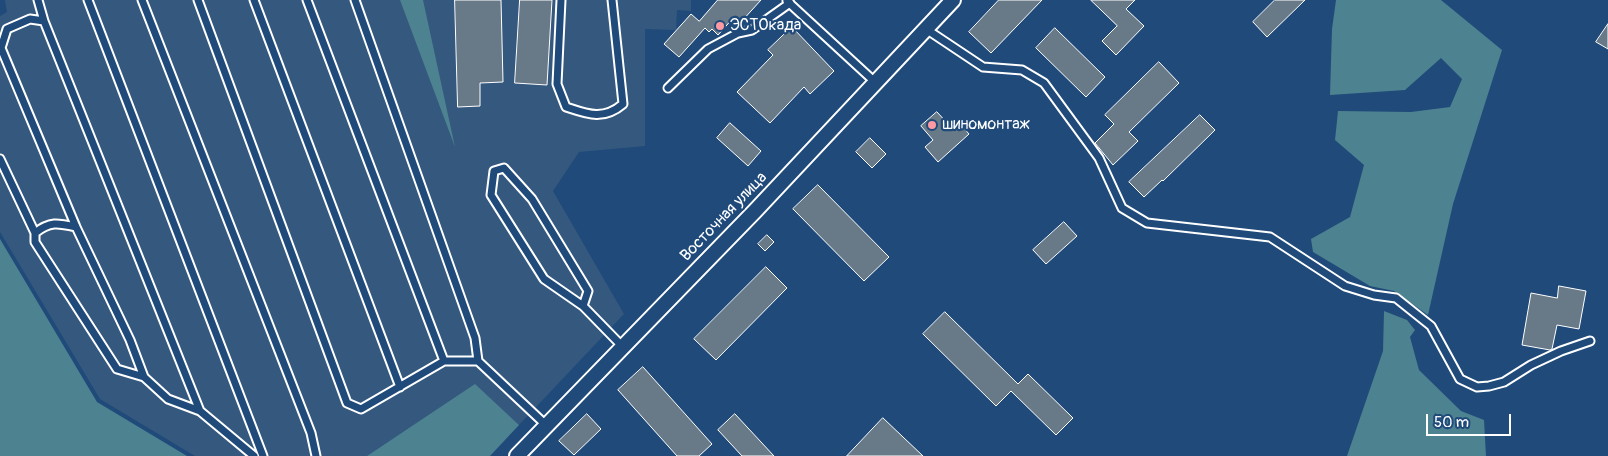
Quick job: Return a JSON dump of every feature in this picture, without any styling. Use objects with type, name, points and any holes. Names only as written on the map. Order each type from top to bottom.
[{"type":"street","name":"Восточная улица","points":[[517,456],[755,211],[953,0]]},
{"type":"lane","points":[[38,0],[44,21],[200,411]]},
{"type":"lane","points":[[88,0],[263,456]]},
{"type":"lane","points":[[142,0],[310,433],[316,456]]},
{"type":"lane","points":[[198,0],[347,404],[362,409],[444,361],[478,360]]},
{"type":"lane","points":[[254,0],[400,387]]},
{"type":"lane","points":[[307,0],[444,361]]},
{"type":"lane","points":[[355,0],[475,338],[478,360],[546,426]]},
{"type":"lane","points":[[561,0],[557,84],[566,107],[594,116],[615,111],[622,104],[612,0]]},
{"type":"lane","points":[[668,88],[708,49],[738,33],[752,30],[788,1],[876,82]]},
{"type":"lane","points":[[44,21],[30,19],[7,30],[1,48],[76,227],[130,340],[144,377]]},
{"type":"lane","points":[[926,29],[983,67],[1022,70],[1044,83],[1099,158],[1122,208],[1146,223],[1270,237],[1345,286],[1374,295],[1396,298],[1431,326],[1460,379],[1477,387],[1504,382],[1531,365],[1561,351],[1590,341]]},
{"type":"lane","points":[[0,159],[35,233],[35,242],[117,369],[144,377],[168,399],[200,411],[254,456]]},
{"type":"lane","points":[[583,306],[588,290],[532,199],[504,168],[494,171],[491,195],[544,279],[583,306],[622,346]]},
{"type":"lane","points":[[35,233],[44,226],[57,223],[76,227]]},
{"type":"shaded area","points":[[5,0],[691,0],[691,11],[677,10],[676,30],[645,29],[645,146],[579,152],[553,191],[624,314],[519,425],[475,385],[367,456],[195,456],[100,399],[0,232],[0,16],[7,12]]},
{"type":"green space","points":[[400,0],[423,0],[455,147]]},
{"type":"green space","points":[[1336,0],[1441,0],[1502,50],[1453,204],[1428,315],[1394,291],[1370,286],[1313,252],[1311,239],[1350,217],[1364,165],[1335,140],[1338,111],[1411,112],[1450,107],[1462,79],[1441,58],[1405,90],[1330,95],[1332,29]]},
{"type":"green space","points":[[0,239],[97,402],[187,456],[0,456]]},
{"type":"green space","points":[[1384,311],[1407,320],[1415,330],[1410,337],[1419,370],[1461,411],[1484,420],[1486,456],[1347,456],[1383,351]]},
{"type":"green space","points":[[475,384],[519,425],[490,456],[367,456]]},
{"type":"building","points":[[455,0],[501,0],[503,82],[480,83],[480,106],[458,107]]},
{"type":"building","points":[[520,0],[552,0],[547,85],[515,83]]},
{"type":"building","points":[[718,0],[761,0],[741,22],[735,16],[718,35],[712,29],[709,32],[705,28],[679,57],[664,44],[691,14],[699,21]]},
{"type":"building","points":[[999,0],[1042,0],[991,53],[969,32]]},
{"type":"building","points":[[1091,0],[1135,0],[1126,9],[1144,26],[1116,55],[1102,41],[1117,26]]},
{"type":"building","points":[[1275,0],[1305,0],[1267,37],[1253,22]]},
{"type":"building","points":[[1608,24],[1608,49],[1596,42]]},
{"type":"building","points":[[792,27],[834,71],[810,94],[804,87],[770,123],[737,92],[773,55],[768,50]]},
{"type":"building","points":[[1055,28],[1105,77],[1086,97],[1036,48]]},
{"type":"building","points":[[1159,62],[1179,83],[1129,132],[1138,141],[1113,165],[1095,143],[1114,124],[1105,115]]},
{"type":"building","points":[[937,112],[949,125],[956,119],[969,134],[938,162],[925,147],[933,140],[921,126]]},
{"type":"building","points":[[1200,115],[1215,130],[1144,197],[1129,182]]},
{"type":"building","points":[[730,123],[761,151],[748,166],[717,138]]},
{"type":"building","points":[[870,138],[886,154],[872,168],[856,152]]},
{"type":"building","points":[[818,185],[889,257],[864,281],[793,209]]},
{"type":"building","points":[[1064,222],[1077,236],[1046,264],[1033,250]]},
{"type":"building","points":[[767,235],[774,242],[765,251],[758,244]]},
{"type":"building","points":[[766,267],[787,288],[716,360],[694,339]]},
{"type":"building","points":[[1559,286],[1586,291],[1579,329],[1557,325],[1552,349],[1550,350],[1522,345],[1531,293],[1557,298]]},
{"type":"building","points":[[945,312],[1018,384],[1028,374],[1073,418],[1056,435],[1011,391],[996,406],[923,334]]},
{"type":"building","points":[[643,367],[712,444],[699,456],[677,456],[618,390]]},
{"type":"building","points":[[587,414],[601,429],[574,455],[559,441]]},
{"type":"building","points":[[735,414],[774,456],[742,456],[718,430]]},
{"type":"building","points":[[883,418],[923,456],[847,456]]},
{"type":"place","name":"ЭСТОкада","points":[[720,26]]},
{"type":"place","name":"шиномонтаж","points":[[932,125]]}]
